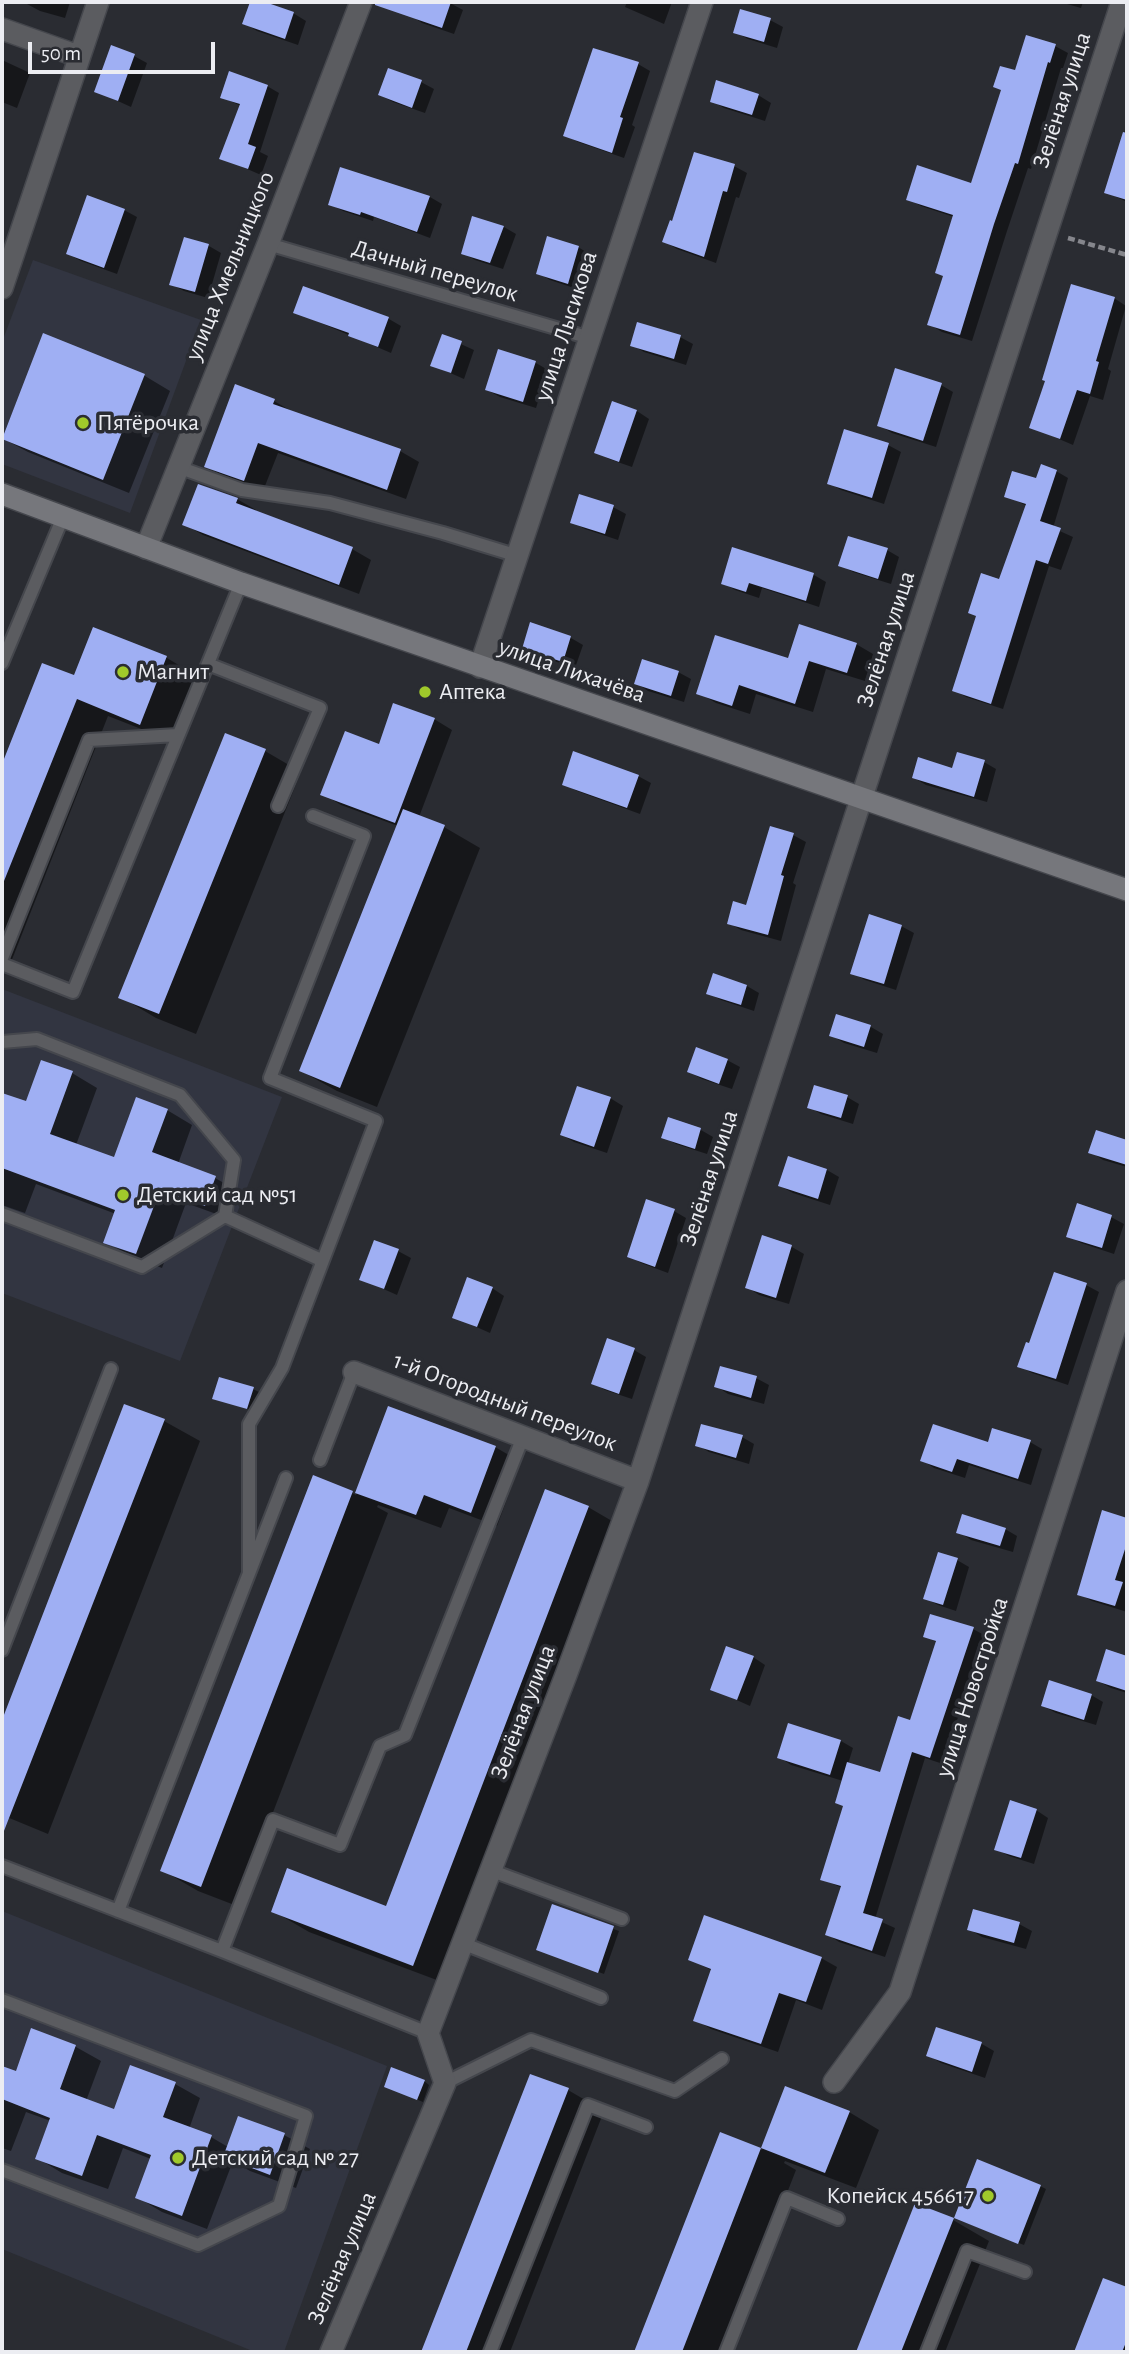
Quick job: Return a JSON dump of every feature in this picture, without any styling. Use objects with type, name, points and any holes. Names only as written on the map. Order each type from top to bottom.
[{"type":"main road","name":"улица Лихачёва","points":[[2,494],[241,583],[1127,890]]},
{"type":"street","points":[[2,288],[8,256],[98,2]]},
{"type":"street","name":"улица Хмельницкого","points":[[146,548],[268,244],[361,2]]},
{"type":"street","name":"улица Лысикова","points":[[480,667],[702,2]]},
{"type":"street","name":"Зелёная улица","points":[[428,2033],[638,1481],[1122,2]]},
{"type":"street","points":[[2,29],[78,56]]},
{"type":"street","name":"улица Новостройка","points":[[834,2082],[900,1992],[1127,1292]]},
{"type":"street","name":"1-й Огородный переулок","points":[[354,1372],[638,1481]]},
{"type":"street","points":[[428,2033],[445,2083]]},
{"type":"street","name":"Зелёная улица","points":[[331,2352],[445,2083]]},
{"type":"lane","name":"Дачный переулок","points":[[268,244],[590,338]]},
{"type":"lane","points":[[178,467],[242,490],[330,503],[517,556]]},
{"type":"lane","points":[[2,663],[63,517]]},
{"type":"lane","points":[[2,964],[73,992],[241,583]]},
{"type":"lane","points":[[208,664],[320,708],[278,806]]},
{"type":"lane","points":[[2,958],[89,740],[178,735]]},
{"type":"lane","points":[[249,1573],[248,1424],[282,1368],[376,1121],[270,1078],[364,836],[313,816]]},
{"type":"lane","points":[[2,1042],[37,1039],[180,1095],[234,1160],[225,1216],[142,1267],[2,1214]]},
{"type":"lane","points":[[225,1216],[321,1260]]},
{"type":"lane","points":[[2,1650],[111,1369]]},
{"type":"lane","points":[[320,1460],[354,1372]]},
{"type":"lane","points":[[222,1951],[274,1821],[340,1845],[380,1746],[405,1735],[523,1437]]},
{"type":"lane","points":[[118,1911],[286,1478]]},
{"type":"lane","points":[[2,1866],[428,2033]]},
{"type":"lane","points":[[490,1870],[622,1919]]},
{"type":"lane","points":[[462,1943],[601,1998]]},
{"type":"lane","points":[[2,2000],[306,2116],[279,2206],[198,2245],[2,2170]]},
{"type":"lane","points":[[445,2083],[531,2040],[675,2091],[722,2059]]},
{"type":"lane","points":[[490,2352],[588,2105],[646,2127]]},
{"type":"lane","points":[[726,2352],[787,2198],[838,2219]]},
{"type":"lane","points":[[927,2352],[967,2251],[1025,2272]]},
{"type":"path","points":[[1047,233],[1127,255]]},
{"type":"shaded area","points":[[33,260],[201,320],[130,513],[2,464],[2,342]]},
{"type":"shaded area","name":"Детский сад №51","points":[[2,989],[282,1097],[180,1361],[2,1293]]},
{"type":"shaded area","name":"Детский сад № 27","points":[[2,1911],[387,2066],[284,2352],[255,2352],[2,2249]]},
{"type":"building","points":[[250,2],[265,2],[294,12],[285,39],[242,24]]},
{"type":"building","points":[[375,2],[451,2],[442,28],[375,5]]},
{"type":"building","points":[[740,9],[771,18],[764,42],[733,33]]},
{"type":"building","points":[[1026,35],[1056,44],[1050,63],[1048,62],[1018,164],[1015,163],[994,224],[960,335],[927,325],[943,276],[935,273],[953,215],[906,200],[917,165],[971,183],[1001,90],[993,87],[1000,66],[1015,70]]},
{"type":"building","points":[[111,45],[135,54],[118,101],[94,92]]},
{"type":"building","points":[[593,48],[639,62],[620,117],[623,118],[612,153],[563,136]]},
{"type":"building","points":[[388,68],[422,80],[412,108],[378,95]]},
{"type":"building","points":[[229,71],[268,85],[248,144],[256,147],[248,169],[219,159],[240,104],[220,98]]},
{"type":"building","points":[[716,80],[759,94],[752,115],[710,102]]},
{"type":"building","points":[[1123,132],[1127,133],[1127,200],[1104,193]]},
{"type":"building","points":[[694,152],[735,164],[727,192],[723,191],[704,257],[662,242],[670,220],[672,221]]},
{"type":"building","points":[[340,167],[430,196],[417,232],[361,212],[360,215],[328,205]]},
{"type":"building","points":[[87,195],[125,209],[104,268],[66,254]]},
{"type":"building","points":[[472,216],[504,226],[490,263],[461,254]]},
{"type":"building","points":[[547,236],[579,246],[568,284],[536,274]]},
{"type":"building","points":[[184,237],[209,244],[195,292],[169,285]]},
{"type":"building","points":[[1071,284],[1115,297],[1096,361],[1099,362],[1090,394],[1077,390],[1060,439],[1029,428],[1045,381],[1042,380]]},
{"type":"building","points":[[303,286],[389,317],[378,347],[348,336],[349,333],[293,313]]},
{"type":"building","points":[[637,322],[681,335],[674,359],[630,346]]},
{"type":"building","points":[[43,333],[145,374],[103,480],[2,439]]},
{"type":"building","points":[[442,334],[462,341],[451,373],[430,366]]},
{"type":"building","points":[[498,349],[536,361],[523,402],[485,390]]},
{"type":"building","points":[[895,368],[942,383],[923,441],[877,426]]},
{"type":"building","points":[[235,384],[275,399],[273,404],[401,449],[387,490],[258,443],[244,481],[204,467]]},
{"type":"building","points":[[612,401],[637,410],[619,462],[594,453]]},
{"type":"building","points":[[844,429],[889,443],[872,498],[827,484]]},
{"type":"building","points":[[1041,464],[1057,470],[1040,521],[1061,528],[1048,564],[1036,560],[991,704],[952,691],[976,616],[968,613],[981,573],[999,579],[1026,504],[1004,497],[1012,471],[1036,478]]},
{"type":"building","points":[[198,484],[238,498],[236,503],[353,547],[339,585],[182,525]]},
{"type":"building","points":[[579,494],[614,505],[605,534],[570,523]]},
{"type":"building","points":[[848,536],[888,548],[878,579],[838,566]]},
{"type":"building","points":[[732,547],[814,573],[806,601],[749,583],[746,592],[721,584]]},
{"type":"building","points":[[530,622],[571,636],[563,662],[522,649]]},
{"type":"building","points":[[799,624],[857,643],[847,673],[809,661],[795,704],[739,685],[732,706],[696,694],[715,635],[788,658]]},
{"type":"building","points":[[93,627],[167,656],[140,725],[77,699],[2,886],[2,764],[42,663],[74,675]]},
{"type":"building","points":[[642,659],[679,671],[671,696],[634,684]]},
{"type":"building","points":[[393,703],[435,718],[395,823],[320,795],[345,731],[379,744]]},
{"type":"building","points":[[225,733],[266,749],[159,1014],[118,998]]},
{"type":"building","points":[[573,751],[639,775],[627,808],[562,785]]},
{"type":"building","points":[[957,752],[985,760],[974,797],[912,778],[918,757],[952,768]]},
{"type":"building","points":[[403,809],[445,825],[340,1088],[299,1071]]},
{"type":"building","points":[[770,826],[794,833],[781,875],[784,876],[768,935],[727,924],[733,901],[746,905]]},
{"type":"building","points":[[869,914],[902,925],[884,984],[850,974]]},
{"type":"building","points":[[713,973],[747,985],[741,1005],[706,994]]},
{"type":"building","points":[[836,1014],[871,1025],[864,1047],[829,1036]]},
{"type":"building","points":[[696,1047],[728,1059],[719,1084],[687,1072]]},
{"type":"building","points":[[41,1060],[73,1071],[50,1134],[114,1157],[136,1097],[168,1109],[152,1152],[216,1176],[205,1206],[160,1190],[136,1254],[103,1243],[115,1210],[2,1168],[2,1093],[26,1101]]},
{"type":"building","points":[[814,1085],[848,1095],[841,1118],[807,1108]]},
{"type":"building","points":[[577,1086],[611,1097],[594,1147],[560,1135]]},
{"type":"building","points":[[668,1117],[701,1128],[695,1149],[661,1138]]},
{"type":"building","points":[[1096,1130],[1127,1140],[1127,1165],[1088,1153]]},
{"type":"building","points":[[788,1156],[827,1169],[818,1199],[778,1186]]},
{"type":"building","points":[[646,1199],[675,1209],[655,1267],[627,1257]]},
{"type":"building","points":[[1077,1203],[1112,1215],[1102,1248],[1066,1237]]},
{"type":"building","points":[[762,1235],[792,1245],[776,1298],[745,1288]]},
{"type":"building","points":[[374,1240],[399,1249],[384,1289],[359,1280]]},
{"type":"building","points":[[1054,1272],[1087,1283],[1056,1379],[1017,1367],[1026,1342],[1029,1343]]},
{"type":"building","points":[[467,1277],[493,1287],[477,1327],[452,1318]]},
{"type":"building","points":[[607,1338],[635,1348],[619,1394],[591,1384]]},
{"type":"building","points":[[720,1366],[757,1376],[751,1398],[714,1387]]},
{"type":"building","points":[[219,1377],[254,1387],[247,1409],[212,1399]]},
{"type":"building","points":[[124,1404],[165,1419],[2,1836],[2,1720]]},
{"type":"building","points":[[388,1406],[496,1446],[471,1513],[424,1495],[416,1515],[355,1493]]},
{"type":"building","points":[[701,1424],[743,1435],[736,1458],[695,1446]]},
{"type":"building","points":[[933,1424],[988,1442],[992,1428],[1031,1440],[1018,1479],[957,1459],[952,1472],[920,1461]]},
{"type":"building","points":[[313,1475],[353,1491],[201,1887],[160,1871]]},
{"type":"building","points":[[545,1489],[589,1506],[413,1966],[271,1912],[287,1868],[386,1906]]},
{"type":"building","points":[[1102,1510],[1127,1518],[1127,1543],[1115,1580],[1123,1582],[1115,1606],[1077,1595]]},
{"type":"building","points":[[962,1514],[1006,1528],[1000,1546],[956,1533]]},
{"type":"building","points":[[938,1552],[958,1558],[943,1605],[923,1599]]},
{"type":"building","points":[[930,1614],[974,1627],[930,1758],[912,1752],[863,1913],[883,1919],[872,1951],[825,1935],[841,1886],[820,1880],[843,1806],[835,1803],[847,1762],[880,1772],[898,1716],[910,1720],[936,1641],[923,1637]]},
{"type":"building","points":[[726,1646],[754,1656],[737,1700],[710,1690]]},
{"type":"building","points":[[1106,1649],[1127,1656],[1127,1691],[1096,1681]]},
{"type":"building","points":[[1049,1680],[1092,1694],[1084,1720],[1041,1706]]},
{"type":"building","points":[[788,1723],[841,1740],[830,1775],[777,1758]]},
{"type":"building","points":[[1010,1800],[1037,1809],[1021,1858],[994,1850]]},
{"type":"building","points":[[552,1904],[614,1926],[598,1973],[536,1950]]},
{"type":"building","points":[[973,1909],[1020,1922],[1014,1943],[967,1930]]},
{"type":"building","points":[[704,1915],[822,1957],[806,2002],[779,1993],[761,2044],[693,2021],[711,1969],[688,1960]]},
{"type":"building","points":[[936,2027],[982,2042],[972,2072],[926,2056]]},
{"type":"building","points":[[31,2028],[76,2045],[60,2089],[114,2109],[130,2065],[176,2082],[163,2117],[212,2135],[182,2216],[135,2198],[151,2155],[97,2135],[82,2176],[35,2159],[50,2118],[2,2099],[2,2066],[16,2071]]},
{"type":"building","points":[[391,2067],[425,2080],[417,2100],[384,2087]]},
{"type":"building","points":[[530,2074],[569,2088],[466,2352],[421,2352]]},
{"type":"building","points":[[785,2086],[850,2111],[825,2173],[761,2148]]},
{"type":"building","points":[[238,2116],[285,2133],[270,2175],[223,2157]]},
{"type":"building","points":[[720,2132],[761,2148],[682,2352],[634,2352]]},
{"type":"building","points":[[977,2159],[1041,2185],[1018,2244],[954,2218]]},
{"type":"building","points":[[915,2203],[954,2218],[901,2352],[856,2352]]},
{"type":"building","points":[[1103,2278],[1127,2287],[1127,2340],[1122,2352],[1074,2352]]},
{"type":"place","name":"Пятёрочка","points":[[83,423]]},
{"type":"place","name":"Магнит","points":[[123,672]]},
{"type":"place","name":"Аптека","points":[[425,692]]},
{"type":"place","name":"Детский сад №51","points":[[123,1195]]},
{"type":"place","name":"Детский сад № 27","points":[[178,2158]]},
{"type":"place","name":"Копейск 456617","points":[[988,2196]]}]
